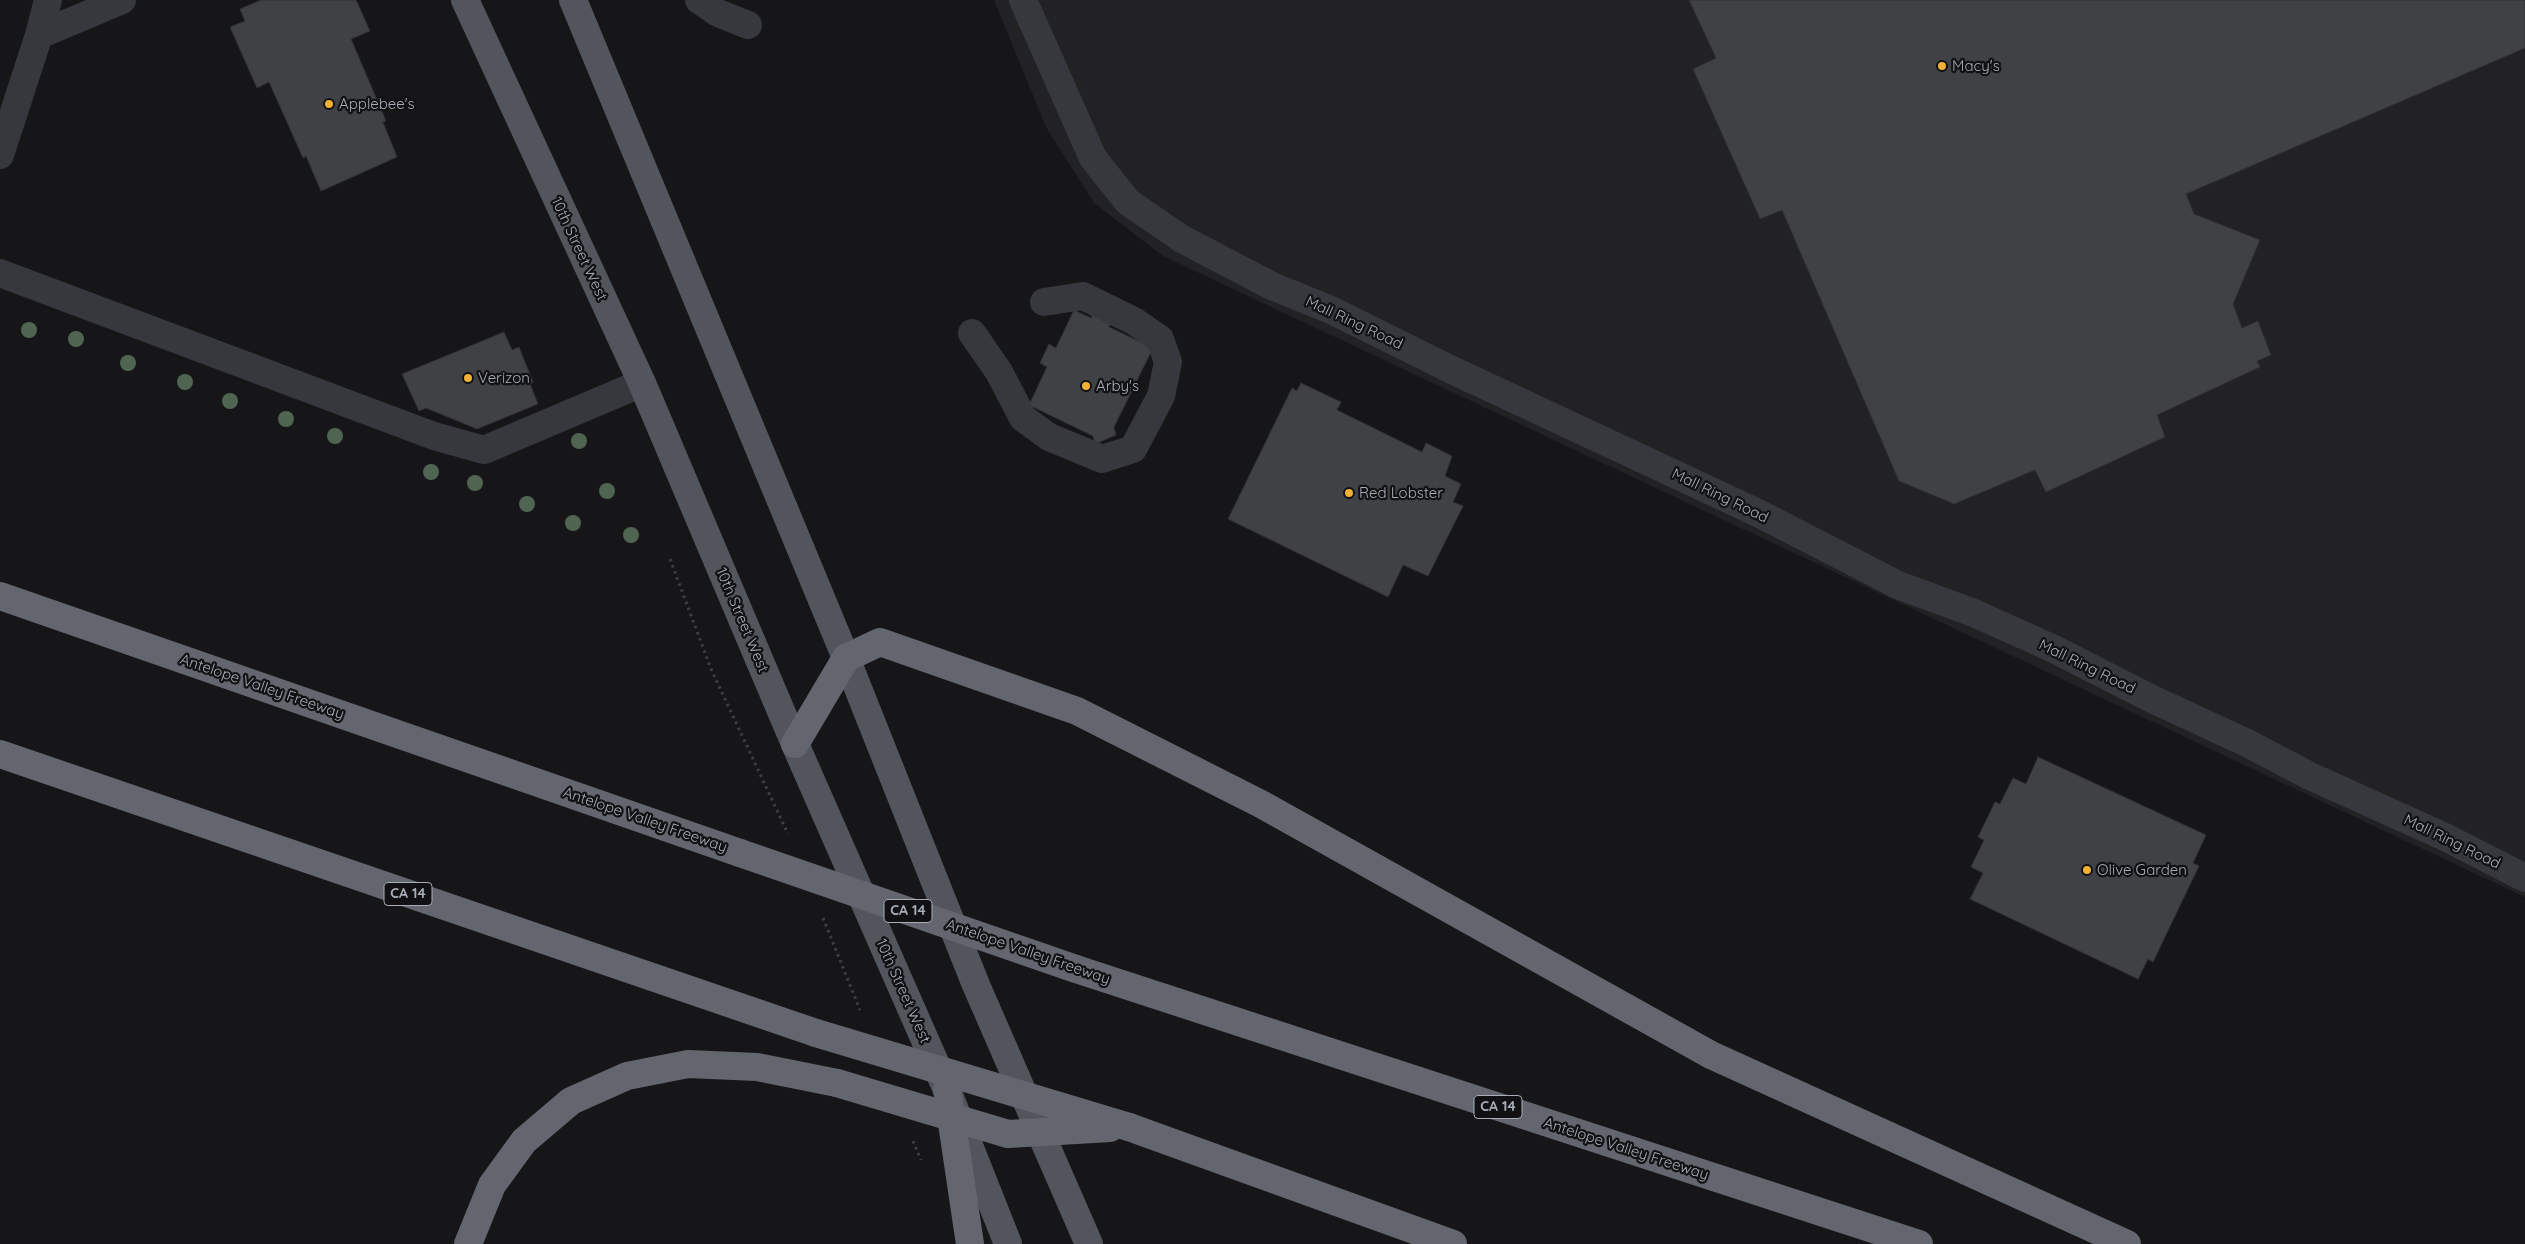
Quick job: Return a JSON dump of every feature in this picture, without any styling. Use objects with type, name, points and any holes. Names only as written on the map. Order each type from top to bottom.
[{"type":"highway","name":"Antelope Valley Freeway","points":[[0,596],[1076,969],[1919,1244]]},
{"type":"highway","points":[[794,744],[846,658],[880,642],[1077,711],[1261,804],[1712,1055],[2128,1244]]},
{"type":"highway","name":"CA 14","points":[[0,754],[816,1034],[1129,1126],[1452,1244]]},
{"type":"highway","points":[[468,1244],[492,1185],[524,1141],[571,1101],[628,1076],[688,1064],[757,1067],[837,1083],[1008,1134],[1129,1126]]},
{"type":"highway","points":[[946,1090],[970,1244]]},
{"type":"main road","name":"10th Street West","points":[[465,0],[642,384],[794,744],[946,1090],[1008,1244]]},
{"type":"main road","points":[[573,0],[846,658],[976,985],[1089,1244]]},
{"type":"lane","points":[[0,155],[39,35],[48,0]]},
{"type":"lane","points":[[39,35],[122,0]]},
{"type":"lane","points":[[699,0],[718,13],[748,26]]},
{"type":"lane","name":"Mall Ring Road","points":[[1023,0],[1093,158],[1128,202],[1182,239],[1272,286],[1331,310],[1452,370],[1740,505],[1898,585],[1974,613],[2054,649],[2152,699],[2247,743],[2310,776],[2445,837],[2525,878]]},
{"type":"lane","points":[[0,273],[425,433],[484,450],[642,384]]},
{"type":"lane","points":[[972,333],[999,372],[1022,418],[1048,437],[1102,459],[1133,449],[1161,396],[1168,362],[1160,338],[1134,321],[1083,296],[1044,302]]},
{"type":"shaded area","points":[[994,0],[2525,0],[2525,897],[1163,256],[1094,203],[1046,127]]},
{"type":"building","name":"Applebee's","points":[[261,0],[356,0],[370,31],[351,39],[386,121],[383,122],[397,157],[321,191],[306,156],[303,158],[269,82],[257,88],[230,27],[245,21],[240,9]]},
{"type":"building","points":[[1689,0],[2525,0],[2525,48],[2186,194],[2194,214],[2260,240],[2233,304],[2242,328],[2258,321],[2271,355],[2257,361],[2260,367],[2157,415],[2165,437],[2046,492],[2035,470],[1954,504],[1899,481],[1782,210],[1760,219],[1693,69],[1716,58]]},
{"type":"building","name":"Arby's","points":[[1095,309],[1114,317],[1109,327],[1153,348],[1114,427],[1116,435],[1095,444],[1093,436],[1029,405],[1047,367],[1040,363],[1049,344],[1056,348],[1074,310],[1091,318]]},
{"type":"building","name":"Verizon","points":[[504,332],[512,350],[519,347],[533,382],[530,384],[538,404],[477,429],[426,408],[419,411],[402,374]]},
{"type":"building","name":"Red Lobster","points":[[1301,383],[1341,402],[1337,410],[1422,452],[1426,443],[1452,456],[1445,476],[1461,484],[1453,502],[1463,506],[1428,576],[1403,565],[1388,597],[1228,519],[1292,388],[1297,391]]},
{"type":"building","name":"Olive Garden","points":[[2038,757],[2206,835],[2193,863],[2199,866],[2153,962],[2148,959],[2138,979],[1970,899],[1983,873],[1971,867],[1984,840],[1978,837],[1995,802],[2000,804],[2013,778],[2026,784]]},
{"type":"place","name":"Macy's","points":[[1942,66]]},
{"type":"place","name":"Applebee's","points":[[329,104]]},
{"type":"place","name":"Verizon","points":[[468,378]]},
{"type":"place","name":"Arby's","points":[[1086,386]]},
{"type":"place","name":"Red Lobster","points":[[1349,493]]},
{"type":"place","name":"Olive Garden","points":[[2087,870]]}]
